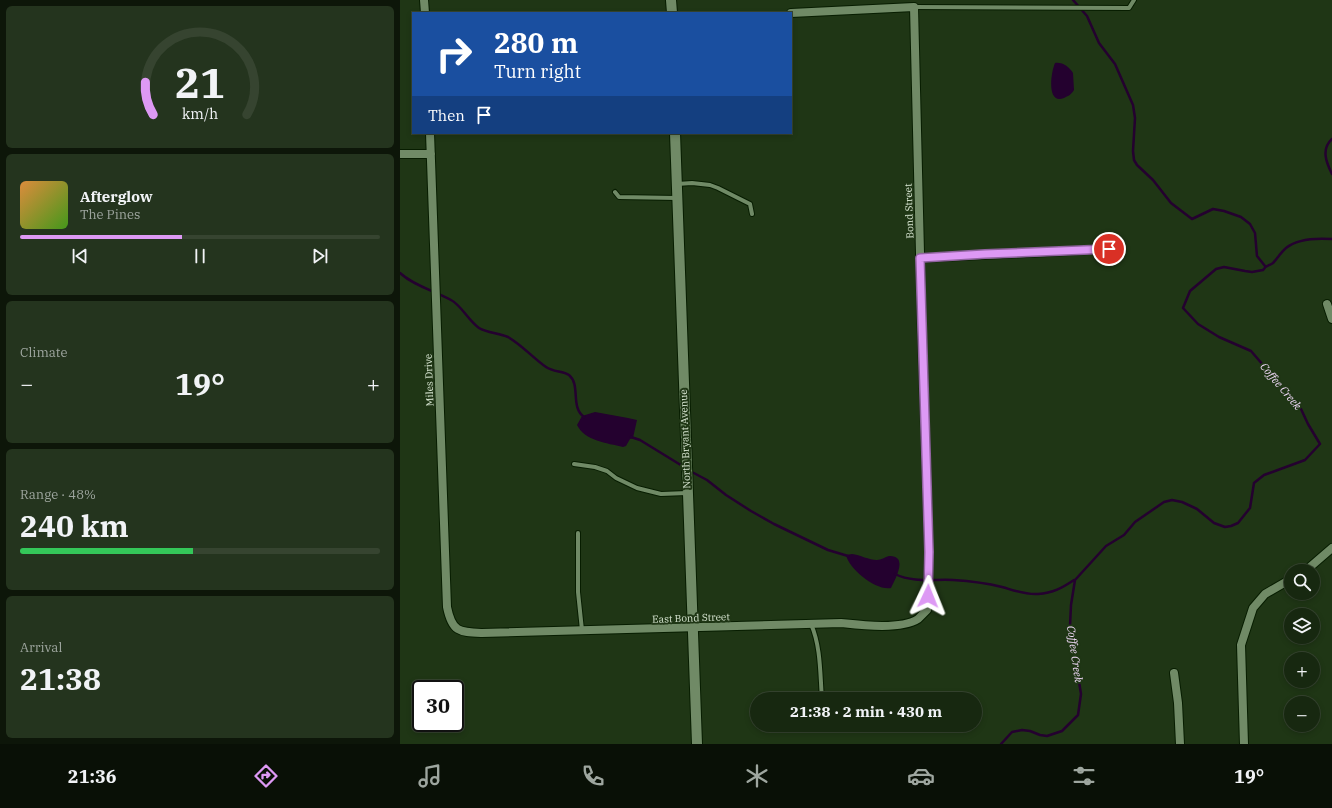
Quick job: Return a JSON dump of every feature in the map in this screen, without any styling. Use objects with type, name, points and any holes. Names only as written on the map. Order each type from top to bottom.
[{"type":"street","points":[[424,0],[425,12]]},
{"type":"street","points":[[671,0],[672,12]]},
{"type":"street","points":[[792,14],[914,7]]},
{"type":"street","name":"Bond Street","points":[[914,7],[929,552],[927,610]]},
{"type":"street","name":"Miles Drive","points":[[430,134],[447,607],[449,619],[453,625]]},
{"type":"street","name":"North Bryant Avenue","points":[[675,134],[697,744]]},
{"type":"street","points":[[400,154],[431,154]]},
{"type":"street","points":[[920,258],[1109,249]]},
{"type":"street","points":[[1326,304],[1332,319]]},
{"type":"street","points":[[1313,564],[1332,548]]},
{"type":"street","points":[[1244,744],[1241,645],[1253,608],[1265,594],[1284,583]]},
{"type":"street","name":"East Bond Street","points":[[453,625],[462,632],[482,633],[841,623],[875,626],[907,623],[918,619],[927,610]]},
{"type":"street","points":[[1174,673],[1178,703],[1180,744]]},
{"type":"lane","points":[[914,7],[1129,8],[1134,0]]},
{"type":"lane","points":[[677,184],[700,184],[718,188],[750,204],[752,214]]},
{"type":"lane","points":[[615,192],[619,197],[677,198]]},
{"type":"lane","points":[[574,464],[595,467],[637,488],[661,494],[687,493]]},
{"type":"lane","points":[[578,533],[578,592],[582,630]]},
{"type":"lane","points":[[811,624],[816,637],[821,692]]},
{"type":"shaded area","points":[[1055,63],[1066,65],[1073,73],[1074,90],[1071,94],[1064,98],[1058,99],[1054,97],[1052,92],[1051,80]]},
{"type":"shaded area","points":[[595,412],[637,420],[633,438],[630,439],[626,446],[623,447],[585,435],[577,425],[582,416]]},
{"type":"shaded area","points":[[852,554],[874,560],[880,560],[889,556],[898,559],[899,569],[891,588],[878,586],[864,578],[848,561],[846,555]]},
{"type":"waterway","points":[[1073,0],[1087,16],[1099,43],[1115,64],[1133,105],[1135,118],[1133,151],[1134,160],[1137,165],[1153,180],[1171,203],[1192,219],[1213,209],[1241,217],[1250,224],[1255,233],[1257,256],[1265,266]]},
{"type":"waterway","name":"Coffee Creek","points":[[1332,139],[1326,151],[1326,160],[1332,174]]},
{"type":"waterway","name":"Coffee Creek","points":[[1001,744],[1012,732],[1022,730],[1047,736],[1062,731],[1078,715],[1081,694],[1070,626],[1071,605],[1075,580],[1106,546],[1124,535],[1135,522],[1164,502],[1172,500],[1182,502],[1197,509],[1214,523],[1225,527],[1238,523],[1250,508],[1254,483],[1264,475],[1305,460],[1320,444],[1301,409],[1251,351],[1219,337],[1198,324],[1183,308],[1190,291],[1216,269],[1224,267],[1252,272],[1263,270],[1266,266],[1273,263],[1286,248],[1296,242],[1302,240],[1332,239]]},
{"type":"waterway","points":[[400,273],[406,278],[455,302],[479,328],[508,337],[546,367],[569,375],[573,379],[577,408],[584,417]]},
{"type":"waterway","points":[[631,437],[640,440],[684,467]]},
{"type":"waterway","points":[[690,471],[707,480],[726,495],[774,524],[828,550],[848,556]]},
{"type":"waterway","points":[[895,574],[916,580],[978,582],[1033,594],[1053,591],[1074,580]]},
{"type":"route","points":[[928,596],[929,552],[920,258],[1109,249]]}]
